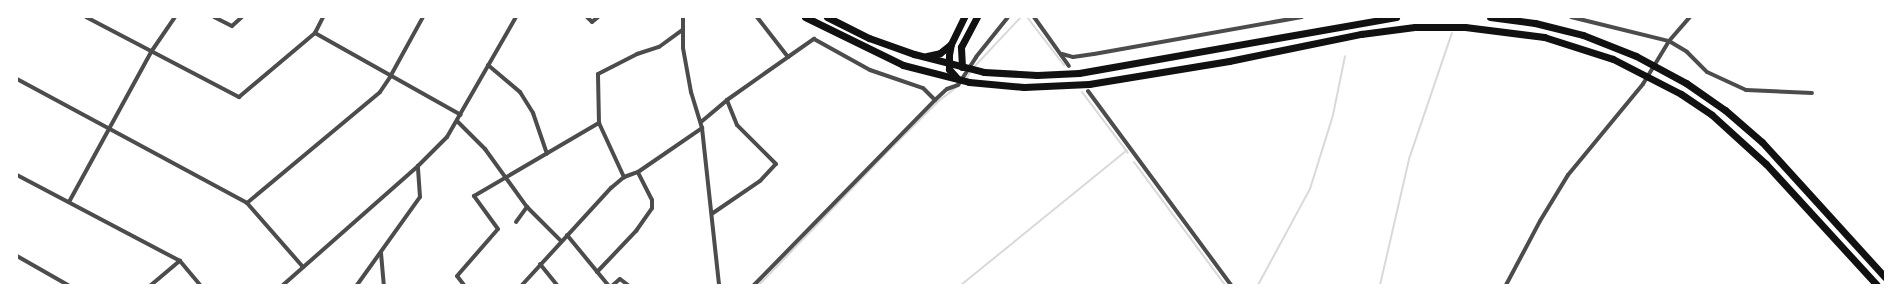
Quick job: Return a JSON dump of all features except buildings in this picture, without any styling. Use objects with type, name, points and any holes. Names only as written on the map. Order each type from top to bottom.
[{"type":"highway","points":[[805,17],[903,65],[969,82],[1024,87],[1085,84],[1229,61],[1361,34],[1449,26],[1544,37],[1600,54],[1657,80],[1681,94],[1733,132],[1802,202],[1877,285]]},
{"type":"highway","points":[[827,17],[869,38],[963,68],[1037,75],[1079,73],[1396,17]]},
{"type":"highway","points":[[959,80],[951,74],[948,63],[951,44],[964,17]]},
{"type":"highway","points":[[963,68],[961,47],[977,17]]},
{"type":"highway","points":[[1490,17],[1535,23],[1583,35],[1619,48],[1666,72],[1725,110],[1762,142],[1885,277]]},
{"type":"highway","points":[[923,56],[940,53],[951,44]]},
{"type":"street","points":[[86,17],[239,97],[314,33],[324,17]]},
{"type":"street","points":[[69,202],[151,52],[175,17]]},
{"type":"street","points":[[214,17],[232,26],[242,17]]},
{"type":"street","points":[[247,203],[380,92],[390,77],[423,17]]},
{"type":"street","points":[[587,17],[592,22],[598,17]]},
{"type":"street","points":[[683,17],[682,30],[690,92],[702,128],[713,213],[719,285]]},
{"type":"street","points":[[757,17],[788,57]]},
{"type":"street","points":[[754,285],[935,100],[947,89],[958,85],[976,57],[1008,17]]},
{"type":"street","points":[[1034,17],[1062,54],[1069,66]]},
{"type":"street","points":[[1062,54],[1073,57],[1094,54],[1302,17]]},
{"type":"street","points":[[1571,17],[1669,41],[1687,52],[1707,72],[1732,85],[1752,91],[1812,93]]},
{"type":"street","points":[[1506,285],[1540,221],[1568,176],[1610,121],[1643,84],[1669,41],[1690,17]]},
{"type":"street","points":[[283,285],[418,166],[447,137],[461,115],[514,18]]},
{"type":"street","points":[[624,177],[599,123],[598,74],[637,54],[659,47],[682,30]]},
{"type":"street","points":[[314,33],[390,77],[461,115]]},
{"type":"street","points":[[701,122],[727,100],[814,39],[870,70],[923,88],[935,100]]},
{"type":"street","points":[[488,65],[520,92],[533,113],[547,154]]},
{"type":"street","points":[[17,79],[110,127],[247,203],[303,267]]},
{"type":"street","points":[[1088,91],[1231,285]]},
{"type":"street","points":[[713,213],[760,181],[776,164],[737,125],[727,100]]},
{"type":"street","points":[[457,120],[485,149],[527,207],[561,241]]},
{"type":"street","points":[[464,285],[457,276],[498,229],[474,196],[599,123]]},
{"type":"street","points":[[522,285],[561,241],[624,177],[638,172],[702,128]]},
{"type":"street","points":[[357,285],[420,197],[418,166]]},
{"type":"street","points":[[597,272],[636,231],[652,208],[652,200],[638,172]]},
{"type":"street","points":[[17,175],[180,261],[200,285]]},
{"type":"street","points":[[516,222],[527,207]]},
{"type":"street","points":[[567,235],[608,285]]},
{"type":"street","points":[[381,253],[384,285]]},
{"type":"street","points":[[17,256],[68,285]]},
{"type":"street","points":[[150,285],[180,261]]},
{"type":"street","points":[[540,264],[557,285]]},
{"type":"street","points":[[614,285],[620,279],[628,285]]},
{"type":"waterway","points":[[974,67],[1021,17]]},
{"type":"waterway","points":[[1027,17],[1064,65]]},
{"type":"waterway","points":[[1380,285],[1409,159],[1452,33]]},
{"type":"waterway","points":[[1258,285],[1310,189],[1333,115],[1345,56]]},
{"type":"waterway","points":[[966,79],[971,71]]},
{"type":"waterway","points":[[759,285],[887,152],[940,100],[963,82]]},
{"type":"waterway","points":[[1082,92],[1128,153]]},
{"type":"waterway","points":[[961,285],[1126,151]]},
{"type":"waterway","points":[[1134,162],[1225,285]]}]
